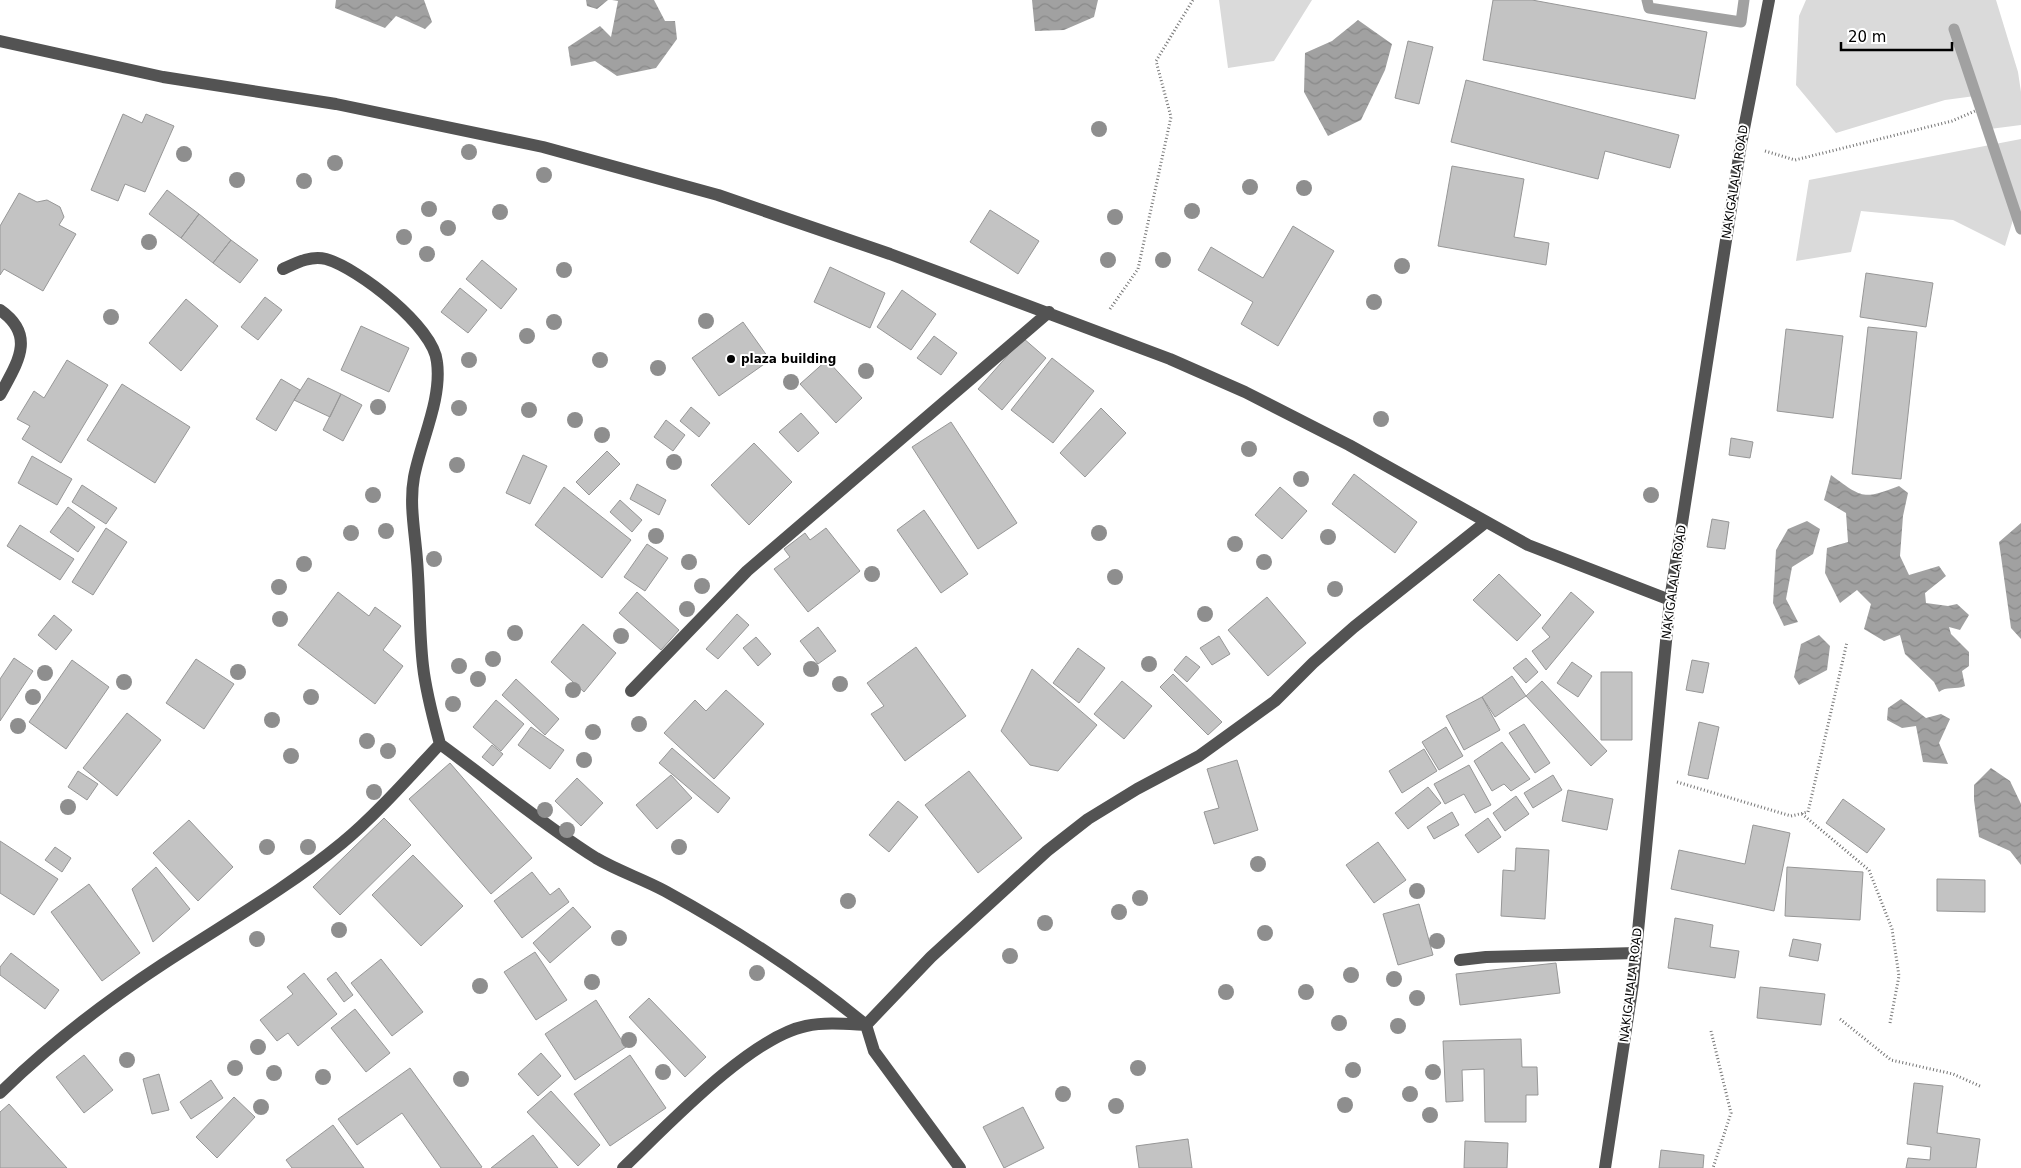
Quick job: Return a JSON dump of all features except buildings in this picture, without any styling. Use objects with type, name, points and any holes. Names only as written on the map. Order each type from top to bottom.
[{"type":"street","name":"NAKIGALALA ROAD","points":[[1605,1168],[1636,953],[1670,600],[1741,144],[1769,0]]},
{"type":"street","points":[[0,41],[163,77],[336,104],[542,147],[718,195],[1049,312],[1170,359],[1245,392],[1349,445],[1528,545],[1670,600]]},
{"type":"street","points":[[283,269],[304,259],[326,259],[358,276],[406,312],[425,335],[438,360],[437,387],[414,478],[412,512],[423,667],[430,707],[440,744],[531,814],[598,859],[664,890],[742,936],[788,965],[866,1025],[874,1051],[960,1168]]},
{"type":"street","points":[[0,310],[12,319],[22,335],[19,358],[0,395]]},
{"type":"street","points":[[631,692],[747,571],[1049,312]]},
{"type":"street","points":[[623,1168],[719,1078],[772,1039],[804,1026],[833,1023],[866,1025],[931,957],[1047,851],[1088,820],[1137,789],[1199,756],[1276,701],[1313,663],[1354,627],[1486,522]]},
{"type":"street","points":[[0,1093],[32,1062],[100,1007],[163,964],[265,901],[343,842],[440,744]]},
{"type":"street","points":[[1460,960],[1636,953]]},
{"type":"path","points":[[1096,330],[1138,269],[1170,117],[1156,61],[1193,0]]},
{"type":"path","points":[[1741,144],[1795,160],[1952,121],[1976,110]]},
{"type":"path","points":[[1653,775],[1791,816],[1808,812],[1847,642]]},
{"type":"path","points":[[1801,814],[1869,870],[1892,929],[1899,976],[1890,1023]]},
{"type":"path","points":[[1840,1019],[1891,1060],[1953,1074],[1982,1087]]},
{"type":"path","points":[[1711,1031],[1731,1113],[1713,1168]]},
{"type":"shaded area","points":[[1219,0],[1312,0],[1274,61],[1228,68]]},
{"type":"shaded area","points":[[1806,0],[1996,0],[2018,72],[2021,92],[2021,125],[1982,130],[1975,96],[1945,100],[1836,133],[1796,85],[1799,16]]},
{"type":"shaded area","points":[[2021,139],[2021,221],[2016,210],[2005,246],[1953,220],[1861,211],[1851,252],[1796,261],[1809,180]]},
{"type":"water","points":[[336,0],[424,0],[432,22],[425,29],[396,16],[385,28],[335,8]]},
{"type":"water","points":[[586,0],[608,0],[597,9],[587,6]]},
{"type":"water","points":[[612,0],[654,0],[665,21],[675,21],[677,39],[656,68],[617,76],[595,61],[571,66],[568,47],[600,26],[611,37],[618,1]]},
{"type":"water","points":[[1032,0],[1098,0],[1094,17],[1064,30],[1035,31]]},
{"type":"water","points":[[1358,20],[1392,44],[1385,70],[1361,120],[1328,136],[1304,92],[1305,53],[1332,41]]},
{"type":"water","points":[[1831,475],[1863,494],[1870,495],[1899,486],[1908,493],[1903,516],[1900,556],[1909,575],[1939,566],[1946,576],[1925,593],[1926,603],[1948,606],[1957,604],[1969,615],[1960,630],[1949,627],[1951,634],[1969,652],[1969,666],[1962,671],[1965,686],[1945,689],[1939,692],[1934,682],[1905,654],[1900,635],[1884,641],[1864,629],[1871,604],[1857,590],[1840,603],[1825,573],[1827,548],[1848,542],[1846,513],[1824,500]]},
{"type":"water","points":[[1807,521],[1820,529],[1813,554],[1792,567],[1786,599],[1798,622],[1784,626],[1773,603],[1776,550],[1788,529]]},
{"type":"water","points":[[2021,523],[2021,639],[2011,628],[1999,542]]},
{"type":"water","points":[[1819,635],[1830,646],[1827,670],[1799,685],[1794,677],[1801,644]]},
{"type":"water","points":[[1901,699],[1926,718],[1941,714],[1950,719],[1939,743],[1948,764],[1923,762],[1916,726],[1902,728],[1887,720],[1888,708]]},
{"type":"water","points":[[1991,768],[2010,781],[2021,804],[2021,865],[2010,851],[1979,837],[1974,785]]},
{"type":"waterway","points":[[1647,0],[1649,8],[1741,22],[1744,0]]},
{"type":"waterway","points":[[1954,29],[2021,229]]},
{"type":"place","name":"plaza building","points":[[731,359]]}]
